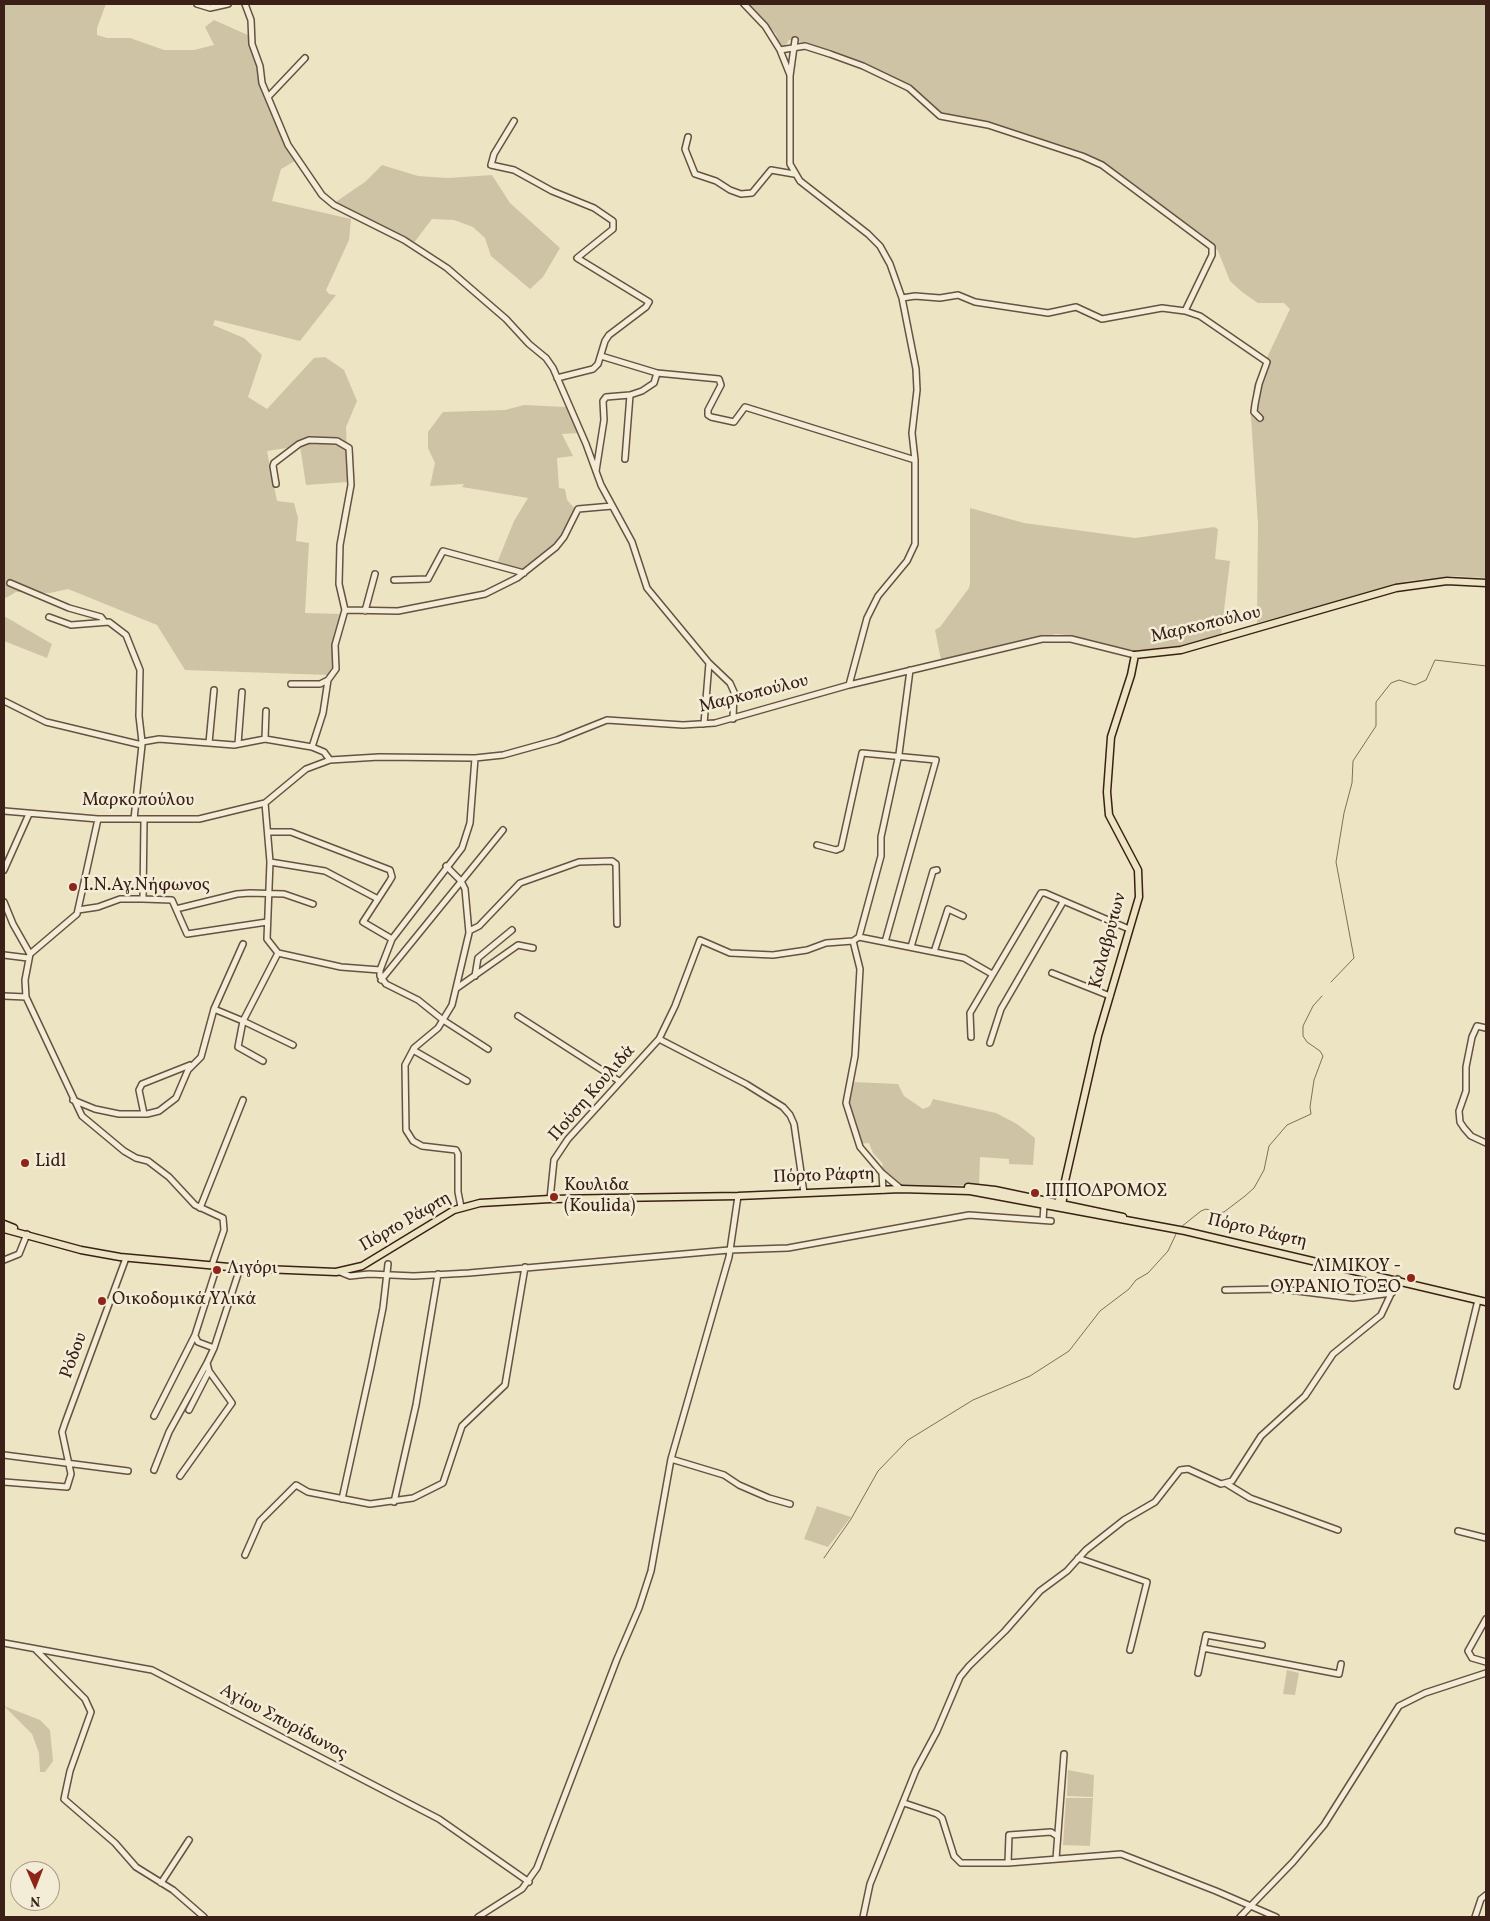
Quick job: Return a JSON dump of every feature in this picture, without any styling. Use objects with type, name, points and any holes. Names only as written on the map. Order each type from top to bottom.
[{"type":"main road","name":"Μαρκοπούλου","points":[[1135,655],[1180,650],[1396,588],[1447,581],[1486,583]]},
{"type":"main road","name":"Καλαβρύτων","points":[[1060,1206],[1110,996],[1139,897],[1138,870],[1109,815],[1107,792],[1111,737],[1131,675],[1135,655]]},
{"type":"main road","name":"Πόρτο Ράφτη","points":[[4,1229],[81,1250],[126,1258],[240,1268],[340,1272],[365,1265],[461,1207],[490,1202],[979,1188],[1060,1206],[1115,1214],[1137,1221],[1398,1279],[1486,1302]]},
{"type":"main road","name":"Πόρτο Ράφτη","points":[[924,1189],[978,1192],[1044,1205],[1060,1206]]},
{"type":"main road","name":"Πόρτο Ράφτη","points":[[4,1224],[27,1234]]},
{"type":"street","points":[[197,4],[210,8],[228,4]]},
{"type":"street","points":[[245,4],[251,20],[252,44],[260,66],[262,83],[288,145],[322,195],[334,205],[404,240],[463,280],[546,358],[557,378],[612,506],[632,542],[647,588],[709,663],[730,683],[734,692],[733,719]]},
{"type":"street","points":[[744,4],[765,26],[780,50],[790,76]]},
{"type":"street","points":[[780,50],[794,43],[830,54],[902,84],[940,116],[988,125],[1082,156],[1102,165],[1212,247],[1212,255],[1185,311]]},
{"type":"street","points":[[794,43],[790,76],[789,155],[794,174]]},
{"type":"street","points":[[268,96],[305,58]]},
{"type":"street","points":[[514,121],[494,154],[490,165],[514,170],[552,191],[594,208],[613,221],[613,229],[577,258],[649,302],[646,307],[609,335],[605,341],[598,364],[593,369],[557,378]]},
{"type":"street","points":[[688,137],[686,148],[695,174],[716,181],[730,190],[741,194],[752,193],[771,170],[794,174],[880,246],[890,264],[902,298],[916,369],[917,390],[912,433],[915,460],[913,550],[878,596],[867,618],[850,685]]},
{"type":"street","points":[[902,298],[908,296],[940,298],[958,296],[975,302],[1048,313],[1076,307],[1102,319],[1162,308],[1185,311],[1210,322],[1267,362],[1259,384],[1255,404],[1254,412],[1260,418]]},
{"type":"street","points":[[601,356],[657,373],[719,379],[721,385],[708,410],[708,415],[711,417],[734,422],[745,407],[812,430],[864,443],[915,460]]},
{"type":"street","points":[[596,471],[604,420],[603,398],[630,395],[642,391],[657,380],[657,373]]},
{"type":"street","points":[[625,459],[630,395]]},
{"type":"street","points":[[276,484],[274,463],[299,444],[309,440],[337,441],[349,448],[351,486],[340,546],[339,584],[345,610],[335,645],[336,669],[328,680],[320,684],[291,684]]},
{"type":"street","points":[[345,610],[398,611],[485,594],[524,573],[564,537],[578,509],[612,506]]},
{"type":"street","points":[[394,580],[428,579],[443,551],[524,573]]},
{"type":"street","points":[[365,611],[375,574]]},
{"type":"street","points":[[10,583],[69,608],[101,616],[104,621],[118,628],[126,635],[138,660],[140,670],[139,716],[142,744],[134,819]]},
{"type":"street","points":[[49,617],[71,624],[104,621]]},
{"type":"street","name":"Μαρκοπούλου","points":[[4,810],[29,814],[98,819],[199,819],[265,803],[306,769],[330,760],[379,757],[475,758],[532,749],[607,720],[622,719],[683,725],[704,724],[733,719],[850,685],[910,670],[1049,638],[1071,639],[1135,655]]},
{"type":"street","points":[[704,724],[709,663]]},
{"type":"street","points":[[901,1190],[882,1173],[860,1148],[846,1103],[855,1056],[860,968],[852,941],[859,936],[881,856],[881,837],[899,754],[910,670]]},
{"type":"street","points":[[312,748],[323,713],[328,680]]},
{"type":"street","points":[[209,742],[214,690]]},
{"type":"street","points":[[238,744],[242,692]]},
{"type":"street","points":[[4,701],[46,722],[142,744],[172,739],[238,744],[265,740],[312,748],[324,752],[330,760]]},
{"type":"street","points":[[265,740],[266,711]]},
{"type":"street","points":[[817,845],[836,850],[841,848],[862,752],[899,754],[936,760],[885,942]]},
{"type":"street","points":[[381,980],[380,970],[392,939],[446,866],[462,848],[470,823],[475,758]]},
{"type":"street","points":[[265,803],[270,862],[267,938],[278,953],[340,967],[380,970]]},
{"type":"street","points":[[4,870],[7,858],[29,814]]},
{"type":"street","points":[[4,955],[29,956],[74,918],[78,910],[98,819]]},
{"type":"street","points":[[143,899],[144,820]]},
{"type":"street","points":[[381,980],[503,830]]},
{"type":"street","points":[[268,832],[291,832],[390,870],[392,877],[363,922],[392,939]]},
{"type":"street","points":[[270,862],[325,872],[378,899]]},
{"type":"street","points":[[469,931],[479,926],[520,883],[571,864],[593,862],[612,862],[616,864],[617,924]]},
{"type":"street","points":[[446,866],[461,881],[465,889],[469,931],[457,988],[443,1020],[438,1028],[413,1050],[405,1065],[406,1130],[413,1141],[422,1146],[456,1150],[458,1154],[458,1192],[461,1207]]},
{"type":"street","points":[[910,947],[930,880]]},
{"type":"street","points":[[971,1037],[970,1013],[1041,893],[1045,893],[1129,929]]},
{"type":"street","points":[[176,909],[236,894],[284,894],[313,904]]},
{"type":"street","points":[[78,910],[98,907],[120,899],[170,898],[187,934],[267,922]]},
{"type":"street","points":[[4,902],[29,956],[26,996],[82,1116],[124,1151],[136,1158],[148,1161],[169,1176],[200,1208],[223,1218],[225,1222],[195,1335],[154,1416]]},
{"type":"street","points":[[990,1043],[1004,1002],[1063,902]]},
{"type":"street","points":[[934,952],[948,908],[963,916]]},
{"type":"street","points":[[475,976],[478,958],[512,930]]},
{"type":"street","points":[[859,936],[964,958],[992,974]]},
{"type":"street","points":[[914,938],[921,949]]},
{"type":"street","name":"Πούση Κουλιδά","points":[[550,1199],[554,1160],[576,1128],[659,1039],[675,1006],[700,940],[730,953],[773,955],[807,950],[826,943],[852,941]]},
{"type":"street","points":[[73,1100],[95,1109],[119,1114],[144,1114],[159,1111],[176,1098],[188,1070],[204,1050],[214,1009],[243,944]]},
{"type":"street","points":[[457,988],[518,945],[533,948]]},
{"type":"street","points":[[263,1061],[238,1048],[243,1021],[278,953]]},
{"type":"street","points":[[1052,973],[1110,996]]},
{"type":"street","points":[[381,980],[418,1000],[443,1020],[488,1049]]},
{"type":"street","points":[[4,996],[26,996]]},
{"type":"street","points":[[214,1009],[293,1045]]},
{"type":"street","points":[[518,1016],[619,1081]]},
{"type":"street","points":[[1486,1028],[1477,1026],[1472,1037],[1466,1067],[1466,1091],[1459,1111],[1460,1122],[1464,1128],[1471,1136],[1486,1143]]},
{"type":"street","points":[[659,1039],[746,1084],[783,1107],[790,1115],[794,1124],[804,1193]]},
{"type":"street","points":[[413,1050],[467,1081]]},
{"type":"street","points":[[144,1114],[139,1090],[142,1084],[193,1064]]},
{"type":"street","points":[[200,1208],[243,1100]]},
{"type":"street","points":[[882,1173],[883,1190]]},
{"type":"street","points":[[478,1917],[512,1897],[529,1882],[537,1868],[617,1659],[639,1608],[651,1571],[671,1459],[729,1250],[738,1196]]},
{"type":"street","points":[[1043,1220],[1044,1205]]},
{"type":"street","points":[[340,1272],[350,1276],[369,1274],[469,1274],[525,1267],[729,1250],[788,1248],[955,1217],[986,1216],[1050,1221]]},
{"type":"street","points":[[4,1260],[19,1254],[27,1234]]},
{"type":"street","name":"Ρόδου","points":[[69,1465],[62,1432],[126,1258]]},
{"type":"street","points":[[342,1499],[368,1385],[388,1275],[388,1264]]},
{"type":"street","points":[[365,1265],[369,1274]]},
{"type":"street","points":[[245,1555],[260,1521],[296,1485],[308,1492],[370,1504],[413,1498],[443,1483],[462,1426],[504,1385],[525,1267]]},
{"type":"street","points":[[154,1470],[169,1432],[214,1348],[240,1268]]},
{"type":"street","points":[[394,1502],[416,1405],[438,1274]]},
{"type":"street","points":[[863,1917],[870,1884],[960,1677],[1040,1591],[1068,1571],[1078,1558],[1124,1520],[1156,1502],[1180,1470],[1188,1469],[1221,1484],[1227,1484],[1232,1481],[1261,1436],[1309,1392],[1334,1354],[1381,1315],[1398,1279]]},
{"type":"street","points":[[1225,1290],[1282,1289],[1353,1298],[1392,1294]]},
{"type":"street","points":[[1457,1386],[1478,1300]]},
{"type":"street","points":[[195,1335],[198,1342],[214,1348]]},
{"type":"street","points":[[180,1476],[232,1403],[209,1371],[207,1363]]},
{"type":"street","points":[[189,1410],[209,1371]]},
{"type":"street","points":[[4,1455],[69,1465],[128,1471]]},
{"type":"street","points":[[671,1459],[724,1475],[739,1485],[769,1498],[790,1504]]},
{"type":"street","points":[[4,1482],[67,1487],[70,1474],[69,1465]]},
{"type":"street","points":[[1227,1484],[1230,1488],[1256,1500],[1338,1530]]},
{"type":"street","points":[[1458,1531],[1486,1538]]},
{"type":"street","points":[[1078,1558],[1146,1582],[1130,1650]]},
{"type":"street","points":[[1486,1619],[1468,1651],[1472,1658],[1486,1662]]},
{"type":"street","points":[[1198,1673],[1206,1635],[1262,1644]]},
{"type":"street","name":"Αγίου Σπυρίδωνος","points":[[4,1643],[152,1670],[439,1819],[529,1882]]},
{"type":"street","points":[[1203,1648],[1339,1674],[1341,1664]]},
{"type":"street","points":[[36,1650],[85,1699],[91,1712],[70,1772],[64,1799],[110,1838],[136,1867],[161,1883],[204,1917]]},
{"type":"street","points":[[1240,1917],[1253,1906],[1324,1825],[1399,1706],[1425,1693],[1486,1673]]},
{"type":"street","points":[[1056,1859],[1064,1754]]},
{"type":"street","points":[[904,1803],[927,1810],[942,1818],[956,1861],[977,1864],[1008,1863],[1121,1854],[1253,1906],[1276,1917]]},
{"type":"street","points":[[1008,1863],[1009,1836],[1051,1832],[1057,1837]]},
{"type":"street","points":[[161,1883],[189,1840]]},
{"type":"street","points":[[1475,1917],[1481,1899],[1486,1895]]},
{"type":"shaded area","points":[[4,4],[106,4],[97,28],[97,35],[107,38],[130,38],[164,50],[194,50],[214,45],[205,27],[214,20],[250,36],[252,51],[257,62],[263,89],[295,161],[281,169],[272,201],[351,219],[349,240],[326,290],[329,294],[336,295],[300,341],[215,320],[213,325],[244,338],[262,355],[248,397],[267,409],[314,358],[325,357],[344,370],[357,401],[346,427],[348,482],[306,485],[300,446],[267,451],[277,501],[294,503],[298,518],[296,541],[309,543],[305,613],[342,614],[333,641],[334,662],[329,675],[185,670],[157,625],[68,589],[50,593],[16,592],[4,599]]},
{"type":"shaded area","points":[[746,4],[1486,4],[1486,578],[1451,576],[1409,581],[1257,623],[1258,524],[1251,417],[1254,385],[1290,309],[1284,303],[1258,303],[1242,292],[1230,281],[1218,251],[1204,236],[1120,177],[1075,152],[938,113],[909,85],[850,58],[795,40],[789,40],[786,45],[779,47],[776,34]]},
{"type":"shaded area","points":[[382,165],[418,176],[448,178],[492,175],[510,203],[560,248],[543,277],[530,289],[491,256],[485,238],[473,227],[454,220],[432,219],[413,244],[381,225],[334,203],[365,182]]},
{"type":"shaded area","points":[[524,405],[566,407],[579,433],[562,434],[573,456],[557,458],[559,488],[565,489],[567,500],[575,509],[557,543],[525,571],[497,563],[514,521],[528,498],[462,487],[464,484],[430,486],[435,463],[428,448],[428,432],[443,412],[505,410]]},
{"type":"shaded area","points":[[970,508],[1024,523],[1135,538],[1214,527],[1218,529],[1215,559],[1230,561],[1221,635],[1190,644],[1138,652],[1068,635],[1056,634],[941,660],[935,630],[940,627],[969,588],[970,583]]},
{"type":"shaded area","points":[[4,616],[52,644],[47,658],[4,641]]},
{"type":"shaded area","points":[[853,1082],[898,1084],[904,1096],[923,1109],[930,1106],[933,1099],[996,1113],[1017,1124],[1035,1138],[1033,1165],[1009,1164],[1009,1159],[980,1157],[979,1185],[901,1187],[881,1170],[883,1164],[873,1153],[869,1143],[859,1144],[848,1103]]},
{"type":"shaded area","points":[[817,1506],[851,1517],[828,1547],[804,1539]]},
{"type":"shaded area","points":[[1287,1670],[1299,1673],[1295,1695],[1283,1694]]},
{"type":"shaded area","points":[[4,1706],[40,1720],[50,1730],[53,1761],[45,1772],[40,1772],[39,1753],[32,1734]]},
{"type":"shaded area","points":[[1068,1770],[1094,1775],[1093,1797],[1067,1796]]},
{"type":"shaded area","points":[[1066,1798],[1093,1798],[1090,1846],[1063,1845]]},
{"type":"waterway","points":[[1331,982],[1354,958],[1336,862],[1344,813],[1352,783],[1353,761],[1376,726],[1376,702],[1391,683],[1399,680],[1415,685],[1426,680],[1435,660],[1486,666]]},
{"type":"waterway","points":[[1181,1227],[1201,1211],[1206,1209],[1218,1213],[1224,1212],[1245,1196],[1254,1188],[1264,1170],[1269,1146],[1287,1125],[1311,1114],[1310,1107],[1314,1080],[1323,1056],[1320,1051],[1307,1042],[1303,1036],[1303,1026],[1313,1006],[1322,996]]},
{"type":"waterway","points":[[824,1558],[851,1519],[878,1471],[908,1440],[973,1400],[1030,1376],[1069,1351],[1100,1311],[1129,1289],[1136,1280],[1148,1273],[1168,1251],[1177,1232]]},
{"type":"place","name":"Ι.Ν.Αγ.Νήφωνος","points":[[73,887]]},
{"type":"place","name":"Lidl","points":[[25,1163]]},
{"type":"place","name":"ΙΠΠΟΔΡΟΜΟΣ","points":[[1035,1193]]},
{"type":"place","name":"Κουλιδα (Koulida)","points":[[554,1197]]},
{"type":"place","name":"Λιγόρι","points":[[217,1270]]},
{"type":"place","name":"ΛΙΜΙΚΟΥ - ΟΥΡΑΝΙΟ ΤΟΞΟ","points":[[1411,1278]]},
{"type":"place","name":"Οικοδομικά Υλικά","points":[[102,1301]]}]
